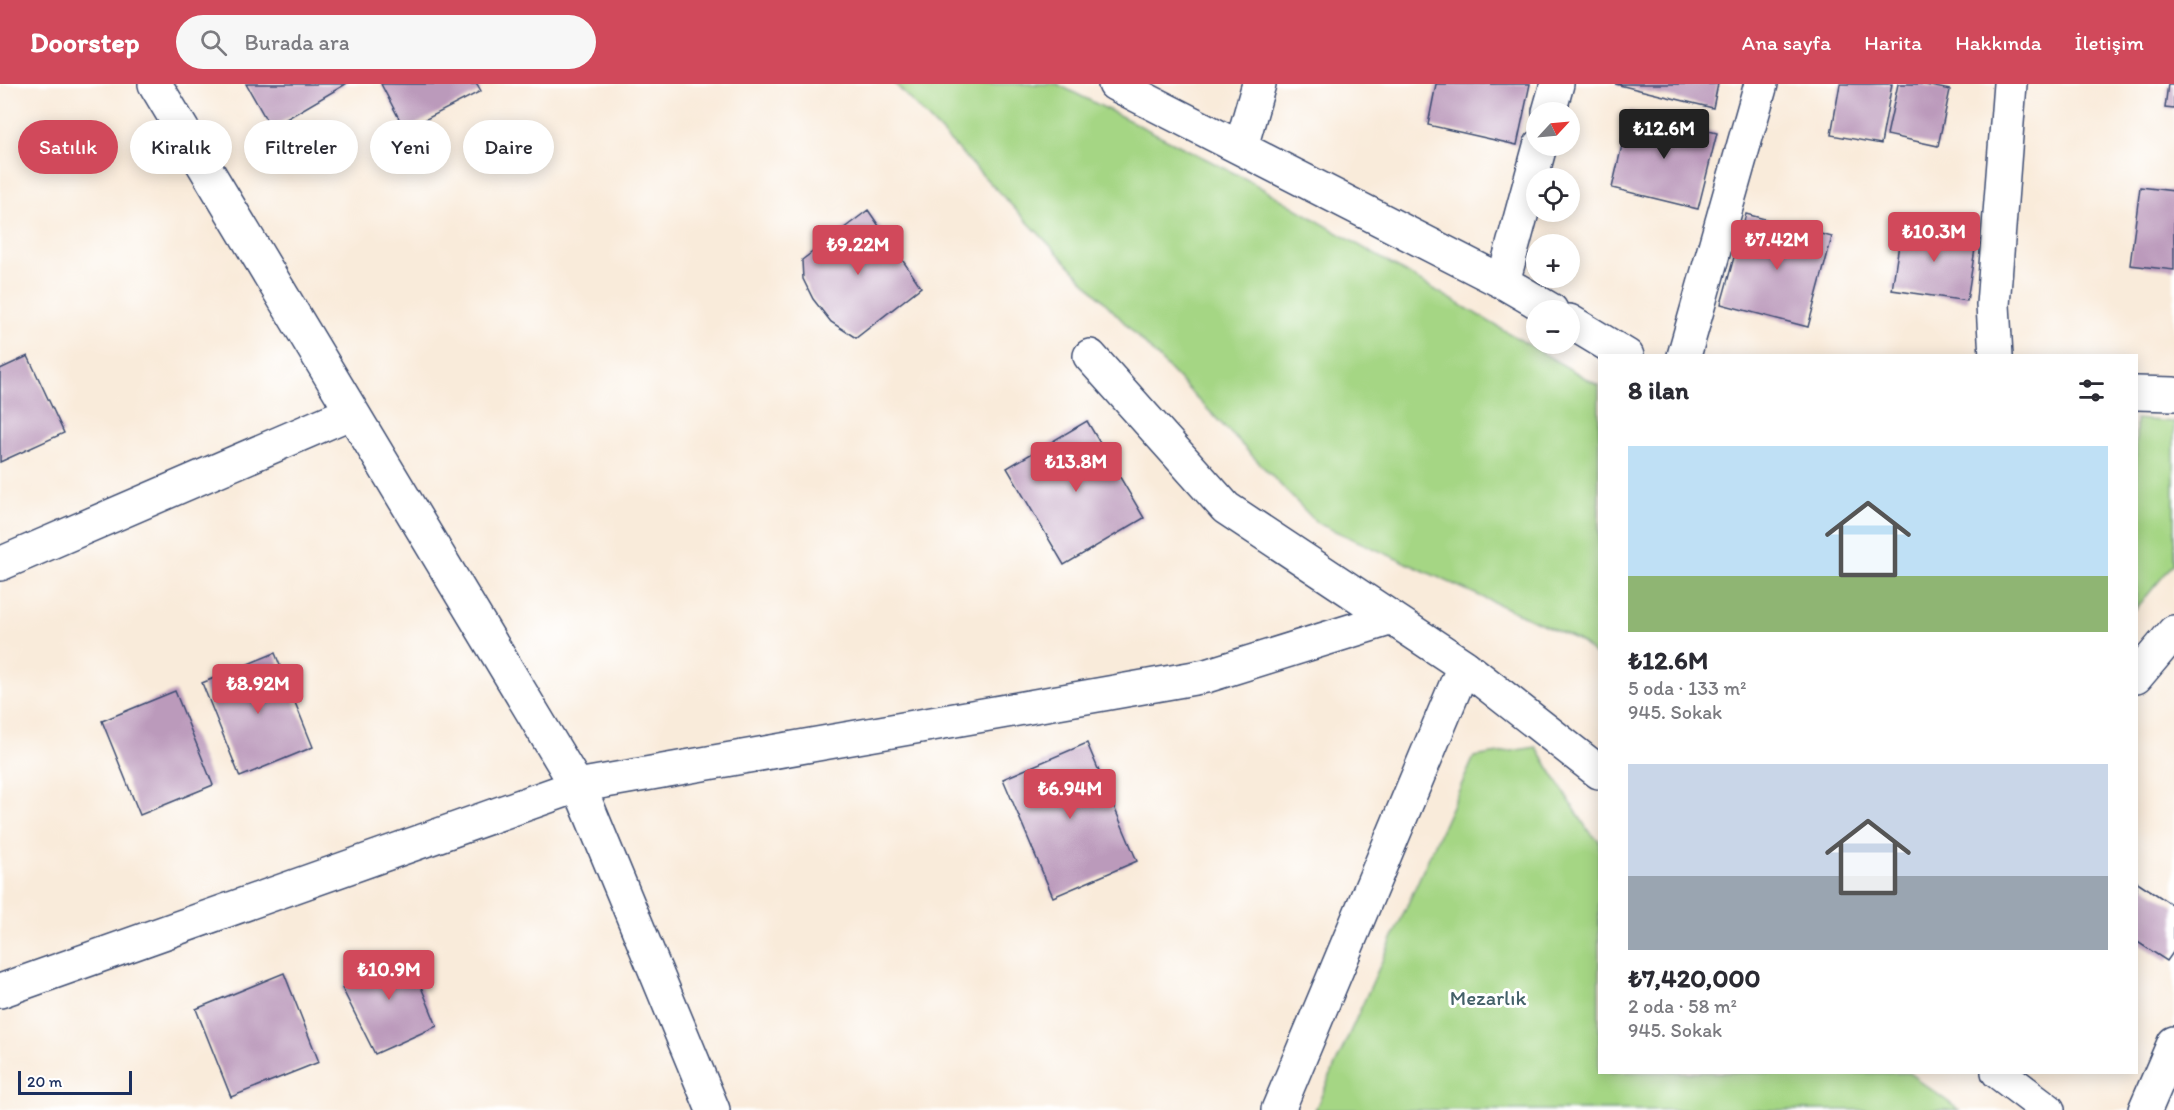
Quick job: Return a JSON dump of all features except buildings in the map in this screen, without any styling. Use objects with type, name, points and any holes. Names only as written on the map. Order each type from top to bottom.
[{"type":"street","points":[[155,84],[584,798],[713,1110]]},
{"type":"street","points":[[1115,84],[1503,282],[1534,300]]},
{"type":"street","points":[[1241,147],[1259,84]]},
{"type":"street","points":[[1552,102],[1557,84]]},
{"type":"street","points":[[1685,354],[1761,84]]},
{"type":"street","points":[[1996,354],[1993,305],[2010,84]]},
{"type":"street","points":[[1503,282],[1537,156]]},
{"type":"street","points":[[1580,328],[1624,354]]},
{"type":"street","points":[[1090,356],[1226,508],[1464,666],[1598,771]]},
{"type":"street","points":[[2138,393],[2174,394]]},
{"type":"street","points":[[0,564],[352,412]]},
{"type":"street","points":[[0,991],[577,786],[1206,676],[1392,618]]},
{"type":"street","points":[[2138,674],[2174,632]]},
{"type":"street","points":[[1278,1110],[1464,666]]},
{"type":"street","points":[[2145,1110],[2174,1043]]},
{"type":"street","points":[[2001,1074],[2048,1110]]},
{"type":"green space","points":[[895,84],[1057,84],[1248,180],[1526,343],[1526,354],[1544,354],[1598,385],[1598,657],[1578,640],[1317,523]]},
{"type":"green space","points":[[2138,419],[2174,422],[2174,563],[2138,607]]},
{"type":"green space","name":"Mezarlık","points":[[1536,747],[1589,832],[1598,839],[1598,1074],[1910,1074],[1959,1110],[1315,1110],[1474,757]]}]
